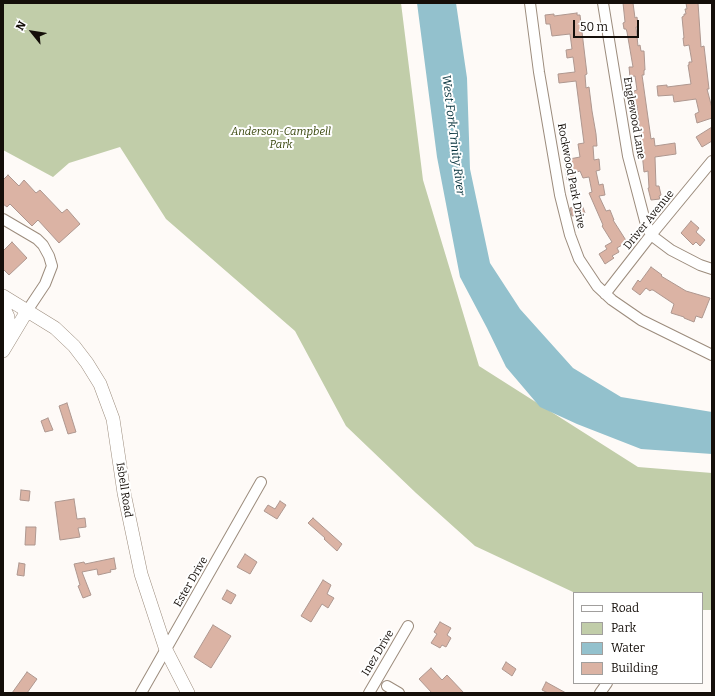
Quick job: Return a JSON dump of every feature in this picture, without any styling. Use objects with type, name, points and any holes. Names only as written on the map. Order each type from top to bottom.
[{"type":"street","name":"Rockwood Park Drive","points":[[530,3],[539,72],[560,195],[570,235],[579,259],[597,286],[605,294],[641,320],[712,354]]},
{"type":"street","name":"Englewood Lane","points":[[602,3],[628,156],[645,221],[652,235]]},
{"type":"street","name":"Driver Avenue","points":[[605,294],[712,162]]},
{"type":"street","points":[[3,219],[37,239],[50,256],[52,266],[45,284],[6,347]]},
{"type":"street","points":[[652,235],[671,250],[700,265],[712,269]]},
{"type":"street","name":"Isbell Road","points":[[3,296],[54,328],[74,346],[100,384],[114,419],[124,493],[141,574],[166,650],[188,693]]},
{"type":"street","points":[[3,306],[8,317],[6,347]]},
{"type":"street","name":"Ester Drive","points":[[141,693],[261,482]]},
{"type":"street","name":"Inez Drive","points":[[369,693],[408,626]]},
{"type":"street","points":[[600,693],[606,684]]},
{"type":"street","points":[[387,686],[399,693]]},
{"type":"green space","name":"Anderson-Campbell Park","points":[[3,3],[401,3],[423,180],[479,366],[638,467],[712,473],[712,610],[703,610],[703,592],[573,592],[475,546],[416,493],[346,426],[295,331],[166,219],[120,147],[69,163],[53,177],[3,150]]},
{"type":"water","name":"West Fork Trinity River","points":[[417,3],[456,3],[467,78],[470,169],[490,263],[520,309],[573,368],[621,397],[712,412],[712,454],[641,449],[577,424],[540,407],[506,367],[460,277],[437,157]]},
{"type":"building","points":[[623,3],[633,3],[635,18],[637,17],[638,27],[636,27],[638,46],[640,45],[641,51],[644,51],[645,70],[644,75],[642,75],[651,139],[654,138],[655,146],[675,143],[676,154],[655,157],[656,186],[659,186],[661,195],[659,196],[660,199],[651,200],[648,188],[648,171],[644,172],[637,105],[634,105],[633,95],[634,91],[637,90],[635,76],[630,77],[629,67],[633,67],[627,32],[626,29],[624,29],[623,23],[625,22]]},
{"type":"building","points":[[686,3],[698,3],[701,47],[704,46],[709,89],[707,89],[712,108],[712,118],[697,123],[695,114],[699,112],[696,99],[674,102],[673,95],[658,96],[657,86],[667,85],[667,87],[691,84],[688,65],[689,62],[692,62],[689,45],[684,46],[683,38],[682,17],[686,14]]},
{"type":"building","points":[[577,13],[577,15],[580,15],[587,74],[585,75],[586,88],[589,87],[596,134],[597,146],[593,146],[594,160],[599,159],[600,170],[596,171],[599,185],[603,184],[605,195],[599,196],[606,211],[610,210],[613,220],[627,242],[617,248],[619,252],[612,256],[614,258],[605,264],[599,254],[607,249],[605,246],[612,242],[602,226],[603,225],[589,193],[592,192],[589,177],[583,178],[580,171],[574,173],[576,179],[567,180],[564,160],[580,157],[578,144],[584,143],[576,81],[559,83],[558,74],[575,72],[573,57],[567,58],[566,50],[572,49],[570,34],[552,36],[550,24],[546,24],[545,15],[554,14],[554,16]]},
{"type":"building","points":[[712,127],[712,141],[702,147],[696,137]]},
{"type":"building","points":[[8,175],[19,186],[24,180],[36,193],[40,190],[62,213],[67,209],[80,224],[59,243],[38,220],[32,226],[10,204],[7,207],[3,204],[3,180]]},
{"type":"building","points":[[582,205],[585,213],[572,216],[570,208]]},
{"type":"building","points":[[691,221],[699,228],[696,232],[705,240],[700,246],[696,242],[693,245],[681,233]]},
{"type":"building","points":[[12,242],[27,258],[9,275],[3,269],[3,251]]},
{"type":"building","points":[[651,267],[662,275],[661,276],[686,291],[710,298],[702,318],[696,316],[694,322],[671,313],[674,304],[653,290],[650,291],[646,288],[640,295],[632,289],[638,280],[640,282]]},
{"type":"building","points":[[67,403],[76,432],[68,434],[59,406]]},
{"type":"building","points":[[48,418],[53,430],[45,432],[41,421]]},
{"type":"building","points":[[21,490],[30,491],[29,501],[20,500]]},
{"type":"building","points":[[74,499],[77,519],[85,518],[86,527],[78,528],[80,537],[60,540],[55,502]]},
{"type":"building","points":[[280,501],[286,505],[277,519],[264,511],[268,505],[275,509]]},
{"type":"building","points":[[313,518],[342,544],[337,551],[308,523]]},
{"type":"building","points":[[26,527],[36,527],[35,545],[25,545]]},
{"type":"building","points":[[245,554],[257,562],[250,574],[237,567]]},
{"type":"building","points":[[114,558],[116,569],[110,570],[111,572],[98,575],[97,569],[82,572],[91,595],[83,598],[78,586],[80,585],[74,564],[84,562],[85,564]]},
{"type":"building","points":[[19,563],[25,564],[24,576],[17,575]]},
{"type":"building","points":[[323,580],[331,585],[327,594],[334,598],[328,608],[322,604],[311,622],[301,616]]},
{"type":"building","points":[[227,590],[236,595],[231,604],[222,599]]},
{"type":"building","points":[[440,622],[451,628],[447,635],[451,638],[446,647],[442,645],[440,648],[431,643],[437,634],[434,632]]},
{"type":"building","points":[[213,625],[231,636],[211,668],[194,657]]},
{"type":"building","points":[[506,662],[516,669],[512,676],[502,669]]},
{"type":"building","points":[[431,668],[442,680],[447,675],[464,693],[432,693],[419,679]]},
{"type":"building","points":[[27,672],[37,679],[27,693],[12,693]]},
{"type":"building","points":[[546,682],[566,693],[548,693],[542,690]]}]
